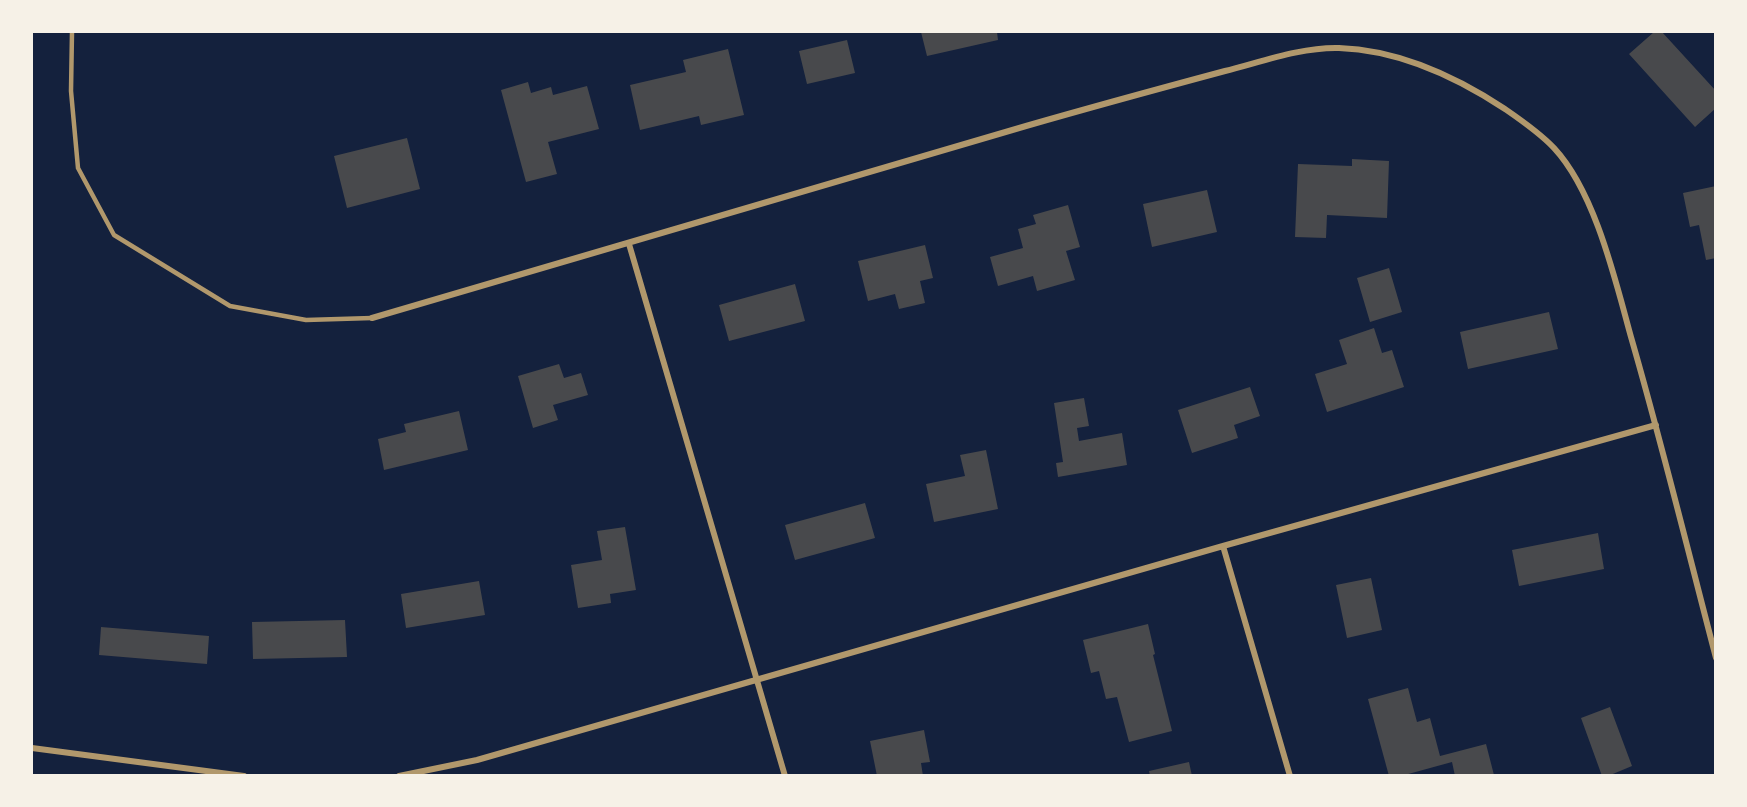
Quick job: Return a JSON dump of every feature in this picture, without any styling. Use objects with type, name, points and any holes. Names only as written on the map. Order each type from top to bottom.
[{"type":"street","points":[[372,318],[1098,105],[1294,53],[1334,48],[1376,51],[1415,62],[1452,78],[1488,98],[1522,121],[1554,147],[1578,181],[1594,218],[1619,295],[1656,425],[1716,658]]},
{"type":"street","points":[[629,244],[784,776]]},
{"type":"street","points":[[399,776],[477,760],[1223,546],[1656,425]]},
{"type":"street","points":[[1223,546],[1290,776]]},
{"type":"street","points":[[32,748],[244,776]]},
{"type":"lane","points":[[72,32],[71,91],[78,168],[114,235],[230,306],[306,320],[372,318]]},
{"type":"building","points":[[921,32],[997,32],[998,40],[927,56]]},
{"type":"building","points":[[1654,32],[1662,32],[1716,91],[1716,108],[1695,127],[1629,54]]},
{"type":"building","points":[[847,40],[855,73],[807,84],[799,51]]},
{"type":"building","points":[[728,49],[744,115],[701,125],[699,116],[640,130],[630,85],[686,72],[683,60]]},
{"type":"building","points":[[528,82],[531,93],[551,87],[553,95],[587,86],[599,129],[548,142],[557,174],[526,182],[501,90]]},
{"type":"building","points":[[407,138],[420,189],[347,208],[334,156]]},
{"type":"building","points":[[1352,159],[1389,161],[1387,218],[1327,215],[1326,238],[1295,237],[1298,164],[1352,166]]},
{"type":"building","points":[[1716,186],[1716,258],[1706,260],[1699,225],[1690,227],[1683,193]]},
{"type":"building","points":[[1207,190],[1217,232],[1152,247],[1143,204]]},
{"type":"building","points":[[1068,205],[1080,247],[1066,251],[1075,280],[1037,291],[1033,276],[998,286],[990,257],[1023,248],[1018,229],[1036,224],[1033,215]]},
{"type":"building","points":[[925,245],[933,278],[920,281],[925,303],[899,309],[895,294],[868,301],[858,261]]},
{"type":"building","points":[[1389,268],[1402,312],[1370,322],[1357,278]]},
{"type":"building","points":[[795,284],[805,321],[729,341],[719,305]]},
{"type":"building","points":[[1549,312],[1558,349],[1468,369],[1460,332]]},
{"type":"building","points":[[1374,328],[1382,353],[1392,350],[1404,387],[1327,412],[1315,374],[1347,364],[1339,340]]},
{"type":"building","points":[[559,364],[564,378],[581,373],[588,395],[553,405],[558,420],[533,428],[518,376]]},
{"type":"building","points":[[1250,387],[1260,416],[1234,425],[1238,438],[1192,453],[1178,410]]},
{"type":"building","points":[[1084,398],[1089,426],[1077,428],[1079,441],[1122,433],[1127,465],[1058,477],[1056,463],[1063,462],[1054,403]]},
{"type":"building","points":[[459,411],[468,450],[384,470],[378,439],[406,432],[404,424]]},
{"type":"building","points":[[986,450],[998,509],[934,522],[926,484],[965,476],[960,455]]},
{"type":"building","points":[[865,503],[875,538],[795,560],[785,525]]},
{"type":"building","points":[[625,527],[636,590],[610,594],[611,603],[578,608],[571,565],[602,560],[597,531]]},
{"type":"building","points":[[1598,533],[1604,569],[1519,586],[1512,550]]},
{"type":"building","points":[[1371,578],[1382,630],[1347,638],[1336,585]]},
{"type":"building","points":[[479,581],[485,615],[406,628],[401,594]]},
{"type":"building","points":[[345,620],[347,657],[253,659],[252,622]]},
{"type":"building","points":[[1148,624],[1155,654],[1153,655],[1172,731],[1129,742],[1117,697],[1106,699],[1099,671],[1091,673],[1083,640]]},
{"type":"building","points":[[101,627],[209,636],[207,664],[99,655]]},
{"type":"building","points":[[1408,688],[1417,722],[1430,718],[1440,756],[1486,744],[1494,775],[1455,776],[1452,762],[1401,776],[1389,776],[1368,699]]},
{"type":"building","points":[[1610,707],[1632,766],[1608,776],[1602,776],[1581,718]]},
{"type":"building","points":[[924,730],[930,762],[921,763],[923,776],[877,776],[870,741]]},
{"type":"building","points":[[1189,762],[1192,776],[1150,776],[1149,771]]}]
